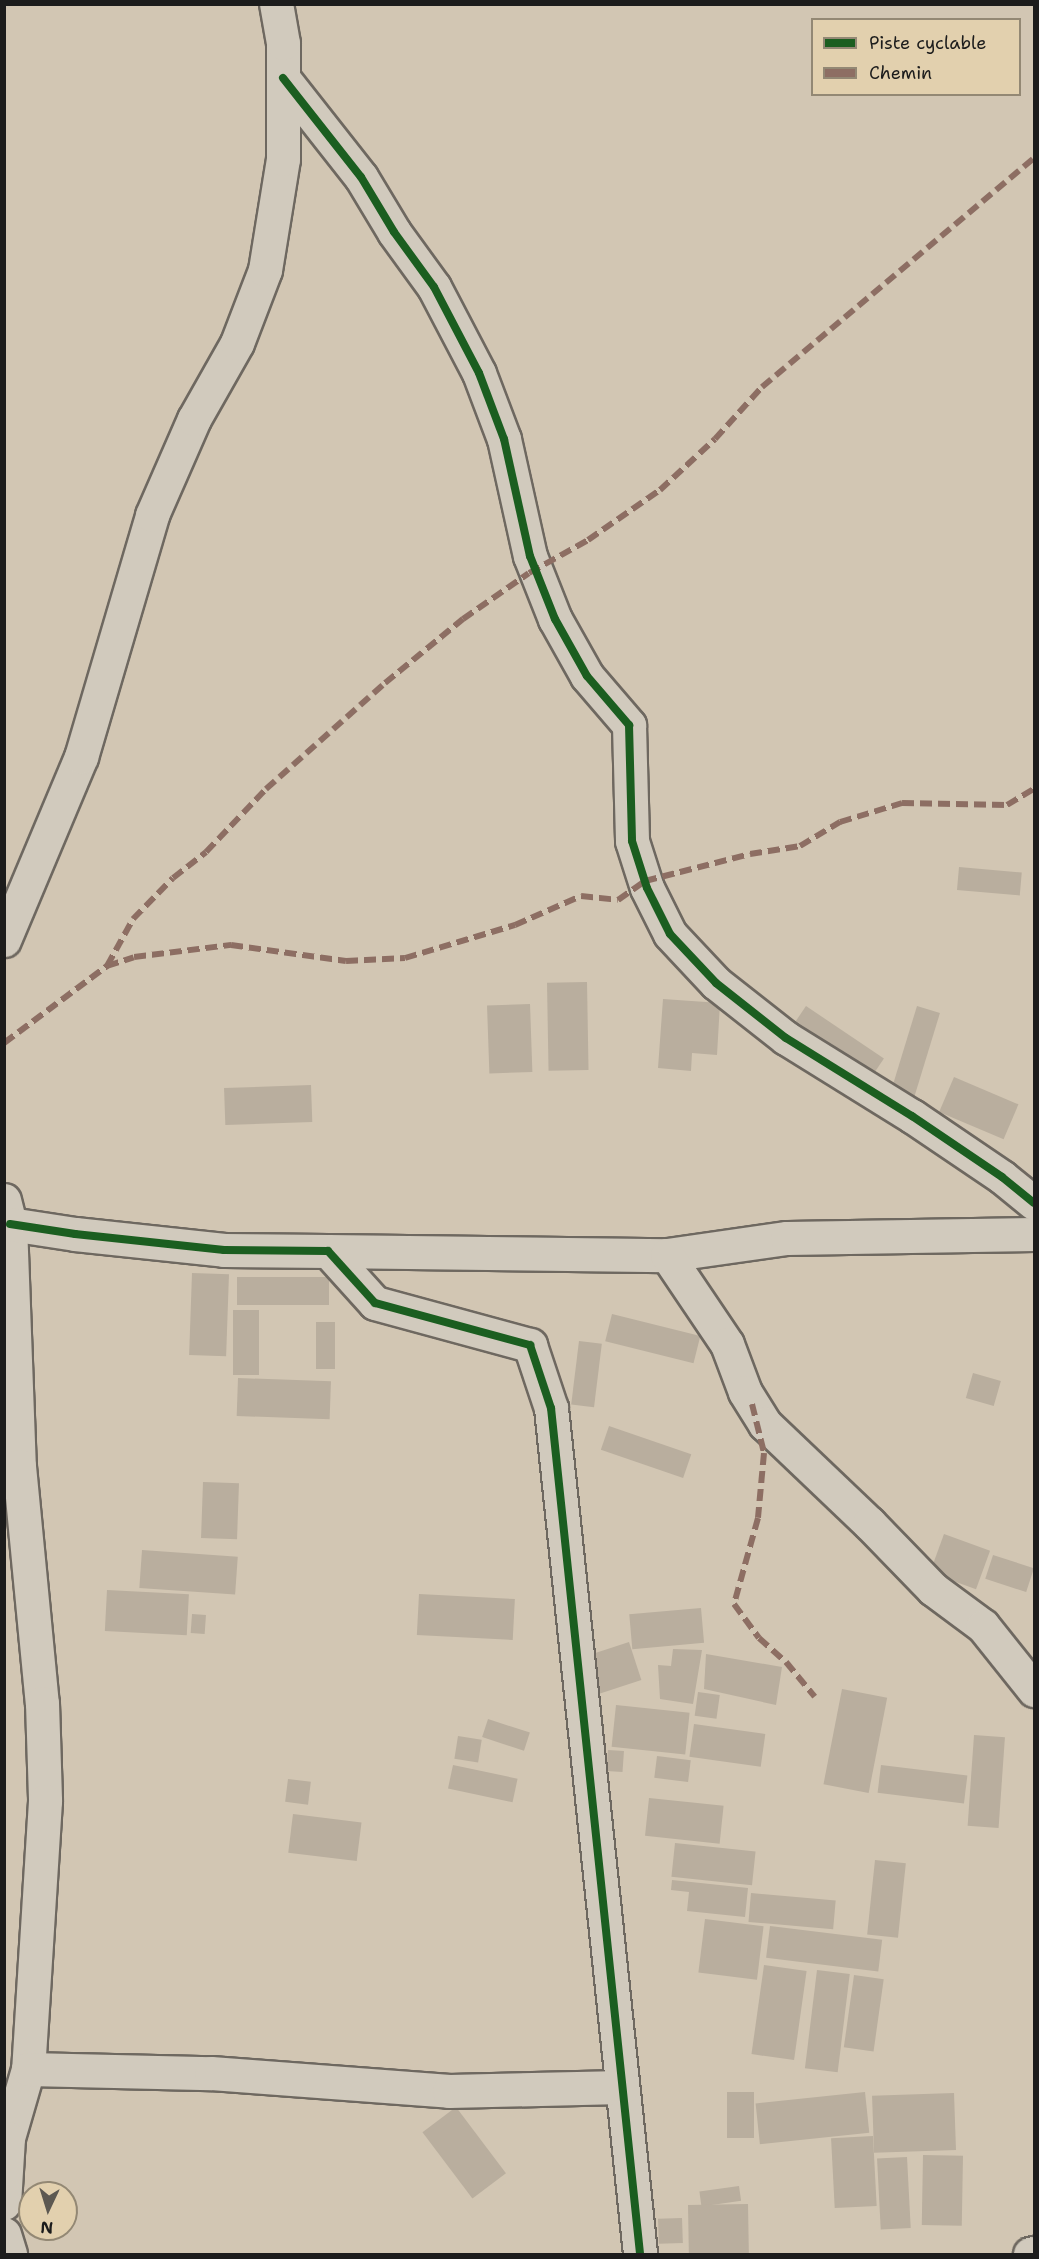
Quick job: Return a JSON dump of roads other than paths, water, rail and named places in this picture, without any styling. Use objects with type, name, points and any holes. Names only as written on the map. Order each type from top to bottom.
[{"type":"street","points":[[4,940],[81,756],[152,515],[194,419],[237,343],[265,270],[283,159],[283,43],[276,4]]},
{"type":"street","points":[[283,78],[361,177],[394,232],[434,287],[479,373],[504,439],[530,556],[555,619],[587,676],[629,725],[632,841],[647,888],[670,934],[716,983],[786,1038],[912,1116],[1002,1177],[1035,1203]]},
{"type":"street","points":[[4,2203],[8,2138],[28,2069],[45,1801],[42,1703],[19,1466],[7,1212],[75,1234],[224,1250],[667,1255],[787,1238],[1035,1234]]},
{"type":"street","points":[[328,1251],[375,1303],[530,1345],[551,1408],[640,2254]]},
{"type":"street","points":[[667,1255],[727,1344],[745,1392],[765,1424],[869,1523],[933,1589],[983,1626],[1035,1690]]},
{"type":"street","points":[[28,2069],[211,2073],[449,2091],[622,2087]]},
{"type":"street","points":[[4,2234],[10,2254]]},
{"type":"street","points":[[1030,2254],[1035,2253]]}]
